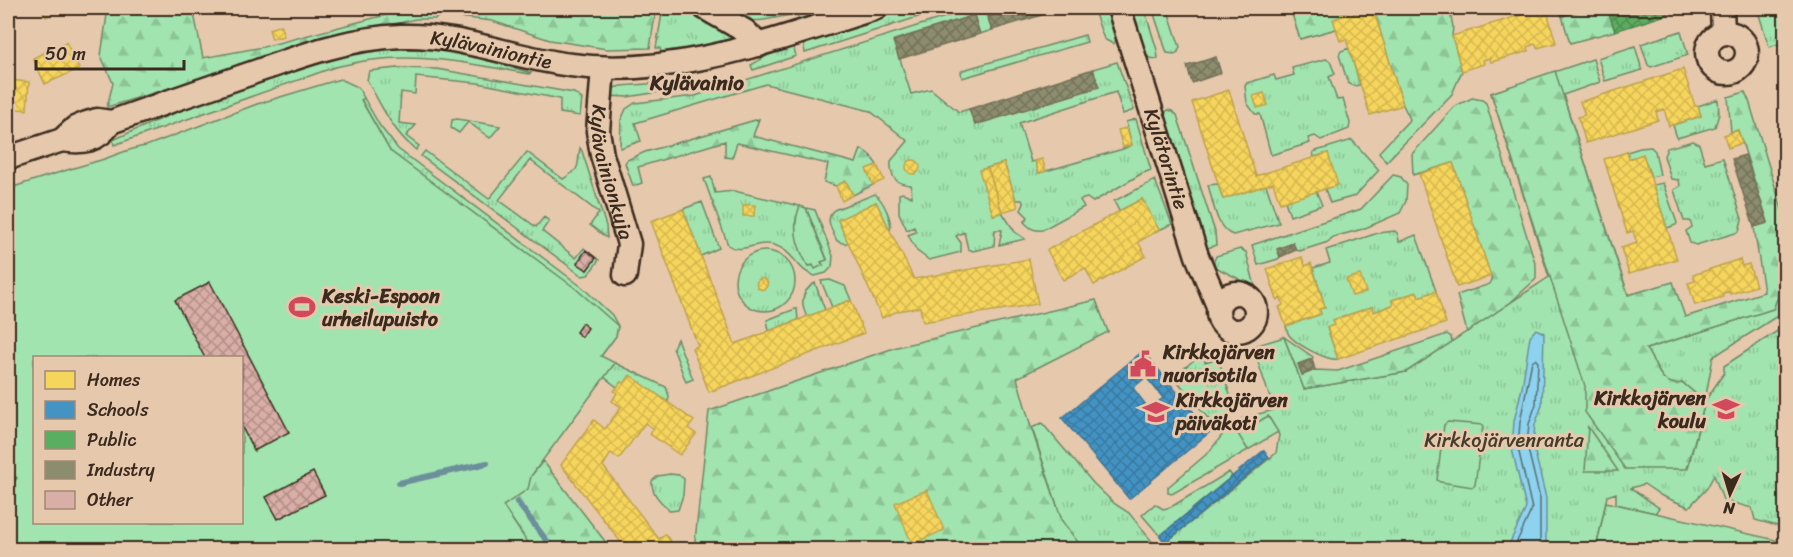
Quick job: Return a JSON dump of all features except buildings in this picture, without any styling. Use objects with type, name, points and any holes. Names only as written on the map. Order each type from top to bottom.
[{"type":"street","points":[[705,8],[745,32],[759,45]]},
{"type":"street","name":"Kylävainiontie","points":[[8,158],[62,140],[80,142],[103,134],[111,122],[312,52],[367,40],[402,36],[457,40],[569,65],[603,68],[673,62],[718,55],[759,45],[876,8]]},
{"type":"street","name":"Kylätorintie","points":[[1119,8],[1197,256],[1218,306]]},
{"type":"street","points":[[1722,8],[1723,33]]},
{"type":"street","name":"Kylävainionkuja","points":[[603,68],[597,131],[629,244],[625,275]]},
{"type":"green space","points":[[108,8],[193,9],[203,58],[263,47],[412,8],[656,8],[650,48],[607,49],[550,40],[492,21],[441,15],[435,19],[415,19],[309,46],[107,107],[113,83],[101,56]]},
{"type":"green space","points":[[663,8],[686,8],[734,37],[733,40],[696,49],[661,53],[660,48],[656,48]]},
{"type":"green space","points":[[719,8],[838,8],[801,19],[794,14],[755,21],[739,18]]},
{"type":"green space","points":[[911,8],[946,8],[805,53],[803,42]]},
{"type":"green space","points":[[974,8],[999,8],[986,12],[992,30],[980,34],[973,16],[894,40],[911,94],[931,89],[959,112],[969,109],[975,124],[1098,87],[1093,69],[1117,62],[1134,110],[1123,114],[1116,92],[1019,123],[1031,162],[1035,161],[1039,173],[1123,149],[1132,145],[1126,122],[1136,119],[1151,170],[1093,202],[1087,198],[1080,200],[1084,207],[1039,230],[1032,229],[1024,222],[1028,217],[1021,210],[1024,204],[1022,200],[1016,200],[1004,163],[980,170],[994,215],[1002,212],[1015,232],[1025,239],[999,245],[1002,230],[995,230],[994,246],[973,251],[968,249],[964,232],[956,236],[961,243],[961,252],[929,260],[917,251],[908,235],[916,232],[914,227],[907,230],[899,213],[899,194],[903,193],[912,197],[911,185],[897,181],[891,171],[891,161],[908,141],[870,111],[766,84],[635,123],[641,141],[620,148],[621,120],[626,109],[635,103],[695,96]]},
{"type":"green space","points":[[1093,8],[1108,8],[1116,36],[1113,44],[1104,39]]},
{"type":"green space","points":[[1130,8],[1144,8],[1158,59],[1149,58],[1143,50]]},
{"type":"green space","points":[[1152,8],[1167,8],[1180,47],[1175,54],[1167,53]]},
{"type":"green space","points":[[1290,8],[1372,8],[1354,13],[1352,9],[1342,12],[1343,16],[1336,29],[1300,39]]},
{"type":"green space","points":[[1373,8],[1438,8],[1440,15],[1450,12],[1452,36],[1462,71],[1452,94],[1386,162],[1379,152],[1410,119],[1403,105]]},
{"type":"green space","points":[[1581,8],[1607,8],[1615,31],[1570,43],[1562,16],[1582,10]]},
{"type":"green space","points":[[1757,8],[1785,8],[1785,42],[1769,47]]},
{"type":"green space","points":[[1681,31],[1688,55],[1651,67],[1648,65],[1641,44]]},
{"type":"green space","points":[[1085,35],[1087,42],[962,78],[963,70]]},
{"type":"green space","points":[[793,46],[796,56],[753,70],[751,65],[774,52]]},
{"type":"green space","points":[[1635,46],[1642,70],[1605,81],[1598,58]]},
{"type":"green space","points":[[1349,48],[1360,85],[1354,86],[1348,83],[1339,55],[1341,51]]},
{"type":"green space","points":[[385,49],[434,49],[466,54],[531,73],[431,59],[392,58],[363,61],[335,67],[114,145],[113,140],[212,97],[315,63]]},
{"type":"green space","points":[[1326,59],[1330,61],[1335,74],[1329,77],[1337,100],[1343,99],[1350,123],[1349,129],[1321,140],[1315,136],[1308,138],[1310,143],[1271,155],[1260,114],[1255,114],[1247,103],[1245,86],[1247,83],[1274,75],[1276,80],[1294,75],[1292,68]]},
{"type":"green space","name":"Kirkkojärvenranta","points":[[1593,59],[1600,82],[1563,95],[1646,349],[1773,309],[1785,279],[1785,311],[1713,357],[1705,401],[1724,373],[1724,366],[1785,326],[1785,528],[1755,520],[1752,508],[1723,500],[1714,475],[1707,488],[1689,507],[1662,496],[1644,484],[1631,488],[1659,508],[1655,513],[1616,504],[1616,493],[1607,496],[1596,549],[918,550],[1062,521],[1032,428],[1042,423],[1094,484],[1115,504],[1129,513],[1158,549],[1276,453],[1279,435],[1268,416],[1239,434],[1248,450],[1172,494],[1168,493],[1168,487],[1209,452],[1223,434],[1243,418],[1274,410],[1254,350],[1236,355],[1235,352],[1284,337],[1304,389],[1406,372],[1549,277],[1491,93]],"holes":[[[1647,352],[1664,379],[1675,384],[1683,383],[1705,402],[1688,468]]]},
{"type":"green space","points":[[397,68],[437,69],[574,93],[582,99],[580,116],[560,113],[560,99],[478,83],[416,77],[415,94],[401,92],[399,123],[416,125],[406,136],[419,146],[416,150],[394,127],[367,80],[369,71]]},
{"type":"green space","points":[[1555,71],[1628,295],[1673,282],[1685,317],[1764,292],[1754,227],[1768,222],[1738,130],[1731,132],[1728,97],[1745,92],[1749,101],[1785,219],[1785,279],[1773,309],[1646,349],[1664,378],[1675,384],[1683,383],[1705,402],[1687,469],[1625,469],[1585,412],[1585,386],[1491,93]]},
{"type":"green space","name":"Keski-Espoon urheilupuisto","points":[[340,79],[358,87],[364,98],[361,100],[390,151],[575,288],[618,326],[616,336],[601,356],[615,363],[531,476],[528,489],[503,506],[532,549],[8,550],[8,189],[146,146],[257,104]]},
{"type":"green space","points":[[684,81],[685,88],[627,97],[609,96],[614,88],[621,86]]},
{"type":"green space","points":[[364,98],[380,126],[398,149],[582,287],[612,315],[618,326],[616,336],[566,404],[410,167],[390,151],[361,99]]},
{"type":"green space","points":[[1472,98],[1486,103],[1536,266],[1536,279],[1511,302],[1467,332],[1457,295],[1490,284],[1492,280],[1453,163],[1413,175],[1412,154],[1455,106]]},
{"type":"green space","points":[[1718,99],[1719,114],[1715,127],[1677,138],[1673,125],[1701,116],[1698,106]]},
{"type":"green space","points":[[1168,110],[1177,115],[1215,232],[1216,245],[1205,249],[1162,116]]},
{"type":"green space","points":[[457,119],[500,126],[490,138],[468,122],[459,133],[451,128],[452,120]]},
{"type":"green space","points":[[759,119],[753,136],[856,163],[861,149],[870,155],[877,165],[867,169],[873,185],[853,195],[846,181],[836,186],[824,182],[828,164],[737,143],[732,158],[725,157],[725,141],[638,167],[642,183],[633,186],[625,163],[627,160],[645,152]]},
{"type":"green space","points":[[1352,140],[1379,170],[1355,196],[1330,203],[1325,189],[1328,153],[1314,157],[1313,152]]},
{"type":"green space","points":[[1693,141],[1699,144],[1705,163],[1723,158],[1742,219],[1739,232],[1696,245],[1690,243],[1686,231],[1692,227],[1690,221],[1684,221],[1674,190],[1680,186],[1679,180],[1671,179],[1664,156],[1667,148]]},
{"type":"green space","points":[[1651,147],[1655,151],[1660,175],[1651,177],[1643,155],[1629,159],[1627,152]]},
{"type":"green space","points":[[580,148],[606,226],[607,238],[590,225],[599,213],[530,160],[499,200],[536,227],[544,217],[549,221],[542,231],[576,258],[584,248],[587,270],[596,258],[599,260],[588,275],[582,276],[421,156],[425,151],[489,199],[527,152],[563,179],[576,169]]},
{"type":"green space","points":[[1393,175],[1401,177],[1407,185],[1406,201],[1400,213],[1363,229],[1333,237],[1328,242],[1300,251],[1296,250],[1293,243],[1278,259],[1258,265],[1252,245],[1361,209]]},
{"type":"green space","points":[[711,177],[715,193],[734,191],[800,206],[795,224],[808,266],[823,265],[821,262],[827,259],[806,208],[815,210],[833,256],[832,267],[826,273],[815,276],[804,270],[786,251],[774,245],[761,244],[738,249],[728,245],[704,179]]},
{"type":"green space","points":[[1155,180],[1172,224],[1159,230],[1142,199],[1119,211],[1114,201]]},
{"type":"green space","points":[[1663,183],[1677,223],[1667,228],[1653,185]]},
{"type":"green space","points":[[1218,184],[1223,199],[1266,185],[1279,223],[1233,235],[1227,232],[1216,214],[1208,185]]},
{"type":"green space","points":[[1316,191],[1322,205],[1290,216],[1285,201]]},
{"type":"green space","points":[[875,194],[887,211],[890,230],[876,202],[838,220],[848,242],[845,244],[837,241],[829,221],[831,213]]},
{"type":"green space","points":[[702,202],[719,248],[701,256],[683,209]]},
{"type":"green space","points":[[800,206],[806,208],[827,260],[821,262],[823,265],[815,269],[813,265],[808,266],[796,237],[797,214]]},
{"type":"green space","points":[[1395,231],[1399,242],[1416,235],[1436,291],[1419,297],[1417,292],[1392,300],[1393,305],[1374,312],[1372,307],[1333,320],[1335,325],[1327,328],[1338,359],[1319,355],[1293,339],[1288,334],[1286,326],[1321,314],[1319,309],[1325,307],[1313,268],[1330,263],[1326,250],[1378,233]]},
{"type":"green space","points":[[1240,249],[1246,252],[1255,286],[1215,267],[1216,256]]},
{"type":"green space","points":[[765,251],[782,256],[790,264],[795,281],[790,298],[782,306],[765,311],[748,306],[740,298],[735,281],[740,264],[748,256]]},
{"type":"green space","points":[[830,280],[845,286],[851,300],[832,307],[821,281]]},
{"type":"green space","points":[[815,283],[825,310],[807,317],[803,307],[803,298],[810,286]]},
{"type":"green space","points":[[1096,300],[1108,332],[1017,378],[1062,521],[1083,549],[694,550],[709,411],[897,347]]},
{"type":"green space","points":[[797,309],[798,320],[769,331],[767,320]]},
{"type":"green space","points":[[1447,334],[1451,337],[1452,342],[1406,372],[1304,389],[1284,337],[1313,357],[1299,364],[1303,375],[1315,370],[1338,371]]},
{"type":"green space","points":[[677,339],[693,379],[686,382],[673,348]]},
{"type":"green space","points":[[1202,353],[1205,362],[1218,358],[1235,410],[1218,424],[1211,422],[1174,377]]},
{"type":"green space","points":[[615,363],[666,387],[668,402],[630,376],[624,384],[621,382],[617,387],[604,377]]},
{"type":"green space","points":[[1268,416],[1278,432],[1248,450],[1238,434]]},
{"type":"green space","points":[[1448,422],[1483,425],[1473,487],[1437,480],[1444,425]]},
{"type":"green space","points":[[1588,427],[1618,471],[1585,471]]},
{"type":"green space","points":[[543,461],[611,549],[532,549],[503,506],[527,489],[531,476]]},
{"type":"green space","points":[[1229,472],[1232,476],[1160,536],[1142,515],[1155,504],[1163,509],[1171,507]]},
{"type":"green space","points":[[679,475],[684,479],[683,495],[678,510],[670,511],[655,494],[652,481],[658,476]]},
{"type":"green space","points":[[1606,502],[1785,542],[1785,549],[1596,549]]},
{"type":"water","points":[[1536,329],[1544,333],[1542,405],[1535,425],[1533,444],[1546,498],[1546,545],[1545,549],[1507,549],[1526,508],[1512,449],[1514,421],[1530,336]]},
{"type":"waterway","points":[[399,483],[487,463]]},
{"type":"waterway","points":[[517,502],[554,550]]},
{"type":"place","name":"Keski-Espoon urheilupuisto","points":[[302,307]]},
{"type":"place","name":"Kirkkojärven nuorisotila","points":[[1143,364]]},
{"type":"place","name":"Kirkkojärven koulu","points":[[1726,409]]},
{"type":"place","name":"Kirkkojärven päiväkoti","points":[[1156,412]]},
{"type":"district","name":"Kylävainio","points":[[697,83]]}]
